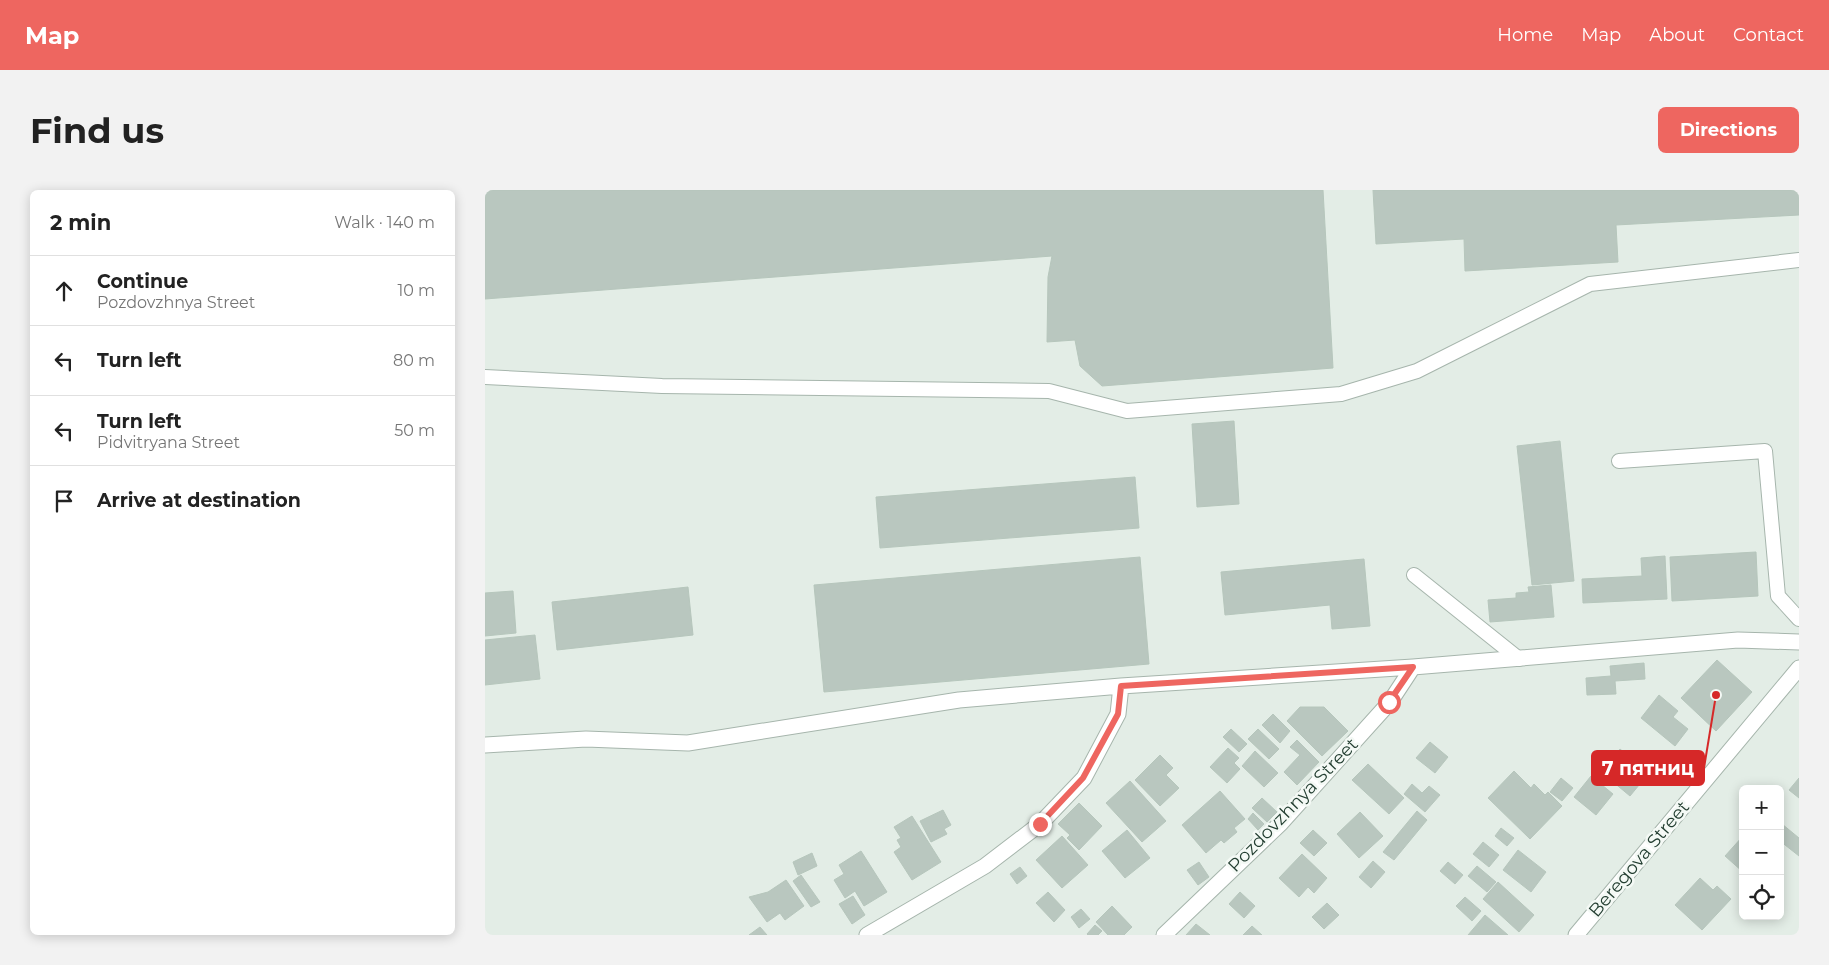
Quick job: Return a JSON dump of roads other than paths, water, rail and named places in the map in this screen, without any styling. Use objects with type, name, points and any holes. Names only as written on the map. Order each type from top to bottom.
[{"type":"street","points":[[485,745],[586,739],[688,743],[959,700],[1121,686],[1413,667],[1738,640],[1799,642]]},
{"type":"street","name":"Pozdovzhnya Street","points":[[1164,935],[1281,823],[1389,702],[1413,667]]},
{"type":"street","name":"Beregova Street","points":[[1576,935],[1799,668]]},
{"type":"street","points":[[867,935],[985,866],[1040,824],[1083,778],[1118,714],[1121,686]]},
{"type":"lane","points":[[485,377],[662,386],[1049,391],[1127,411],[1341,394],[1417,371],[1590,284],[1799,260]]},
{"type":"lane","points":[[1619,461],[1765,452],[1778,596],[1799,620]]},
{"type":"lane","points":[[1414,575],[1519,658]]},
{"type":"place","name":"7 пятниц","points":[[1716,695]]}]
